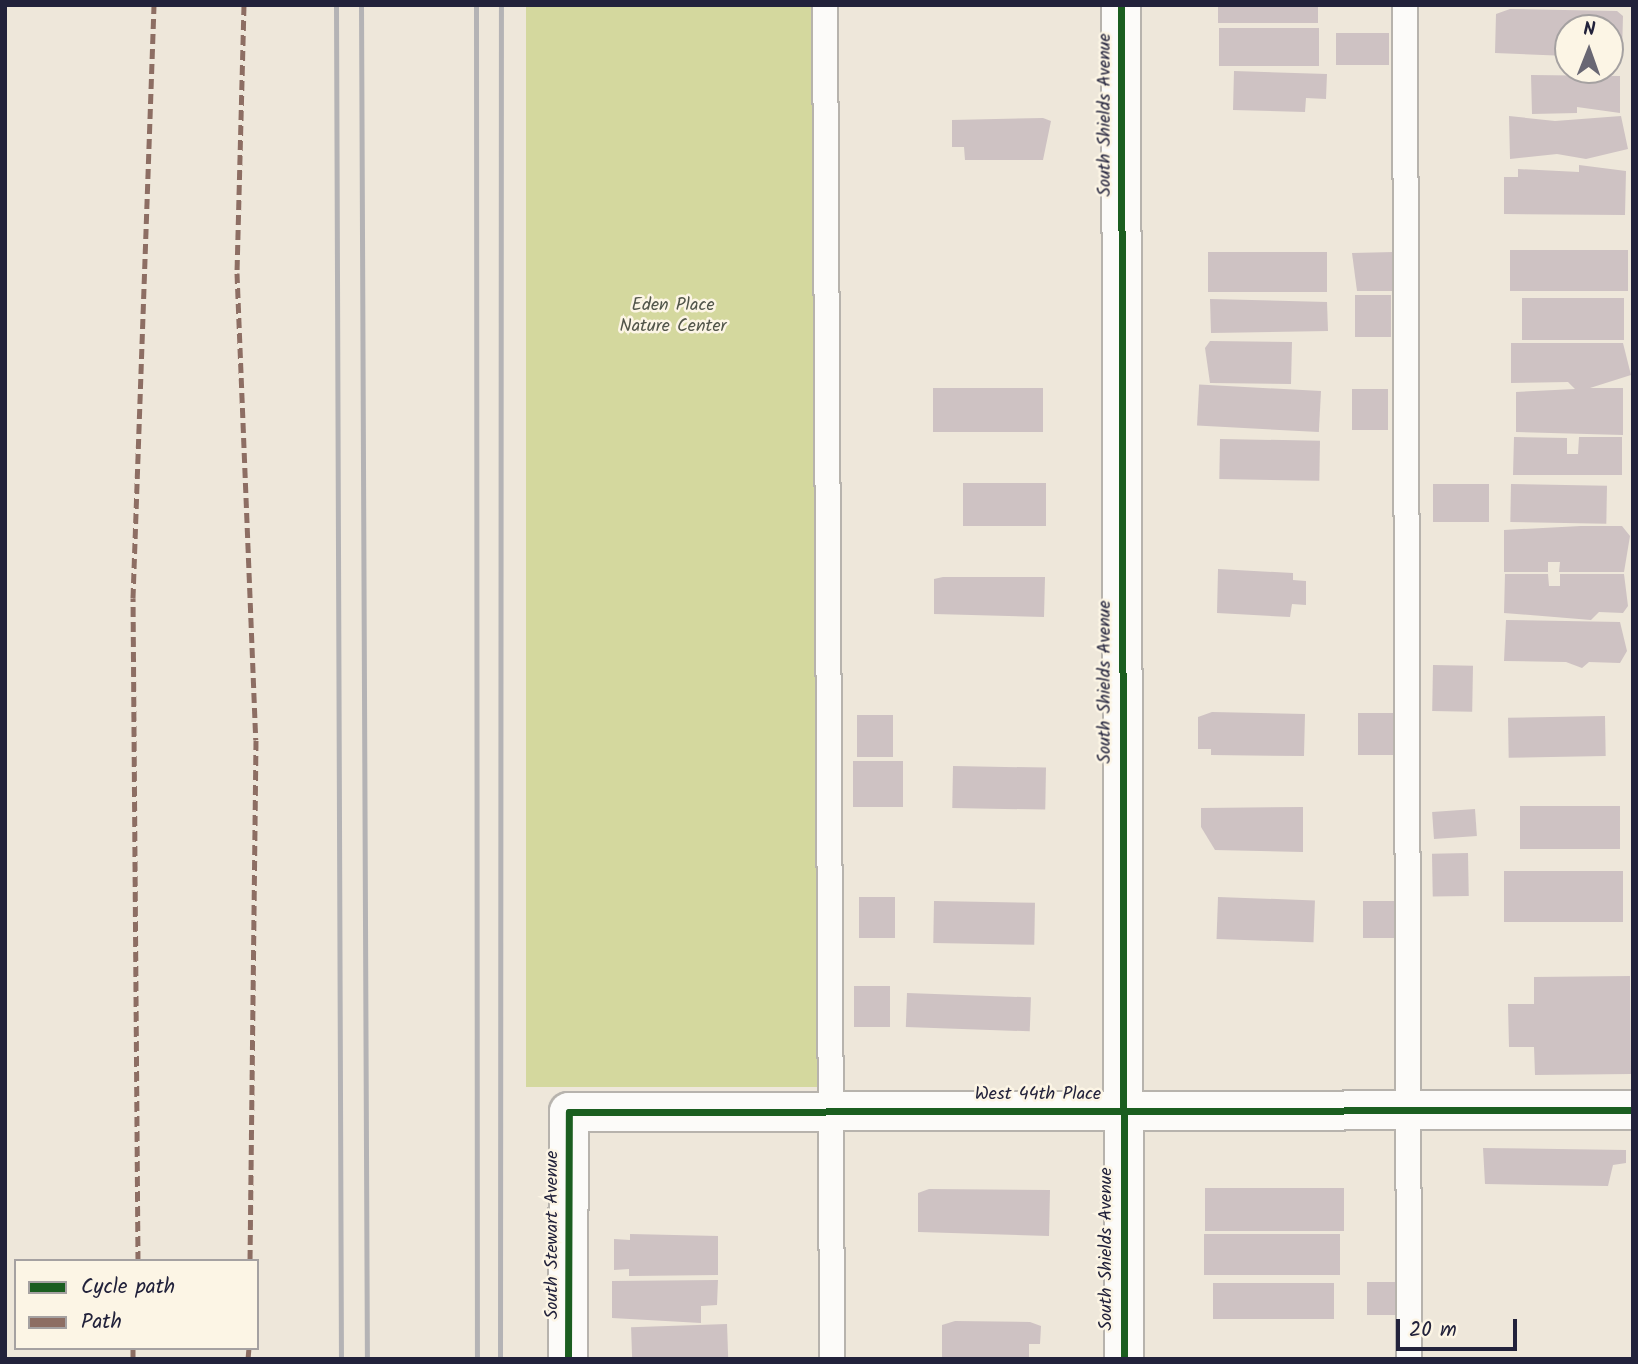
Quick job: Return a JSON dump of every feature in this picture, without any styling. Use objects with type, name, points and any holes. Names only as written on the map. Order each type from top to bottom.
[{"type":"street","name":"South Shields Avenue","points":[[1121,5],[1124,1359]]},
{"type":"street","name":"West 44th Place","points":[[569,1112],[1633,1110]]},
{"type":"street","name":"South Stewart Avenue","points":[[568,1359],[569,1112]]},
{"type":"lane","points":[[825,5],[832,1359]]},
{"type":"lane","points":[[1405,5],[1409,1359]]},
{"type":"green space","name":"Eden Place Nature Center","points":[[526,5],[818,5],[818,1087],[526,1087]]},
{"type":"building","points":[[1218,5],[1318,5],[1318,23],[1218,23]]},
{"type":"building","points":[[1510,9],[1617,11],[1621,14],[1554,14],[1554,55],[1495,53],[1496,14]]},
{"type":"building","points":[[1219,28],[1319,28],[1319,66],[1219,66]]},
{"type":"building","points":[[1336,33],[1389,33],[1389,65],[1336,65]]},
{"type":"building","points":[[1234,71],[1327,74],[1326,99],[1306,98],[1305,112],[1233,110]]},
{"type":"building","points":[[1531,75],[1554,75],[1554,84],[1620,84],[1620,113],[1577,107],[1577,113],[1532,114]]},
{"type":"building","points":[[1509,116],[1555,121],[1621,116],[1628,149],[1586,159],[1557,154],[1510,159]]},
{"type":"building","points":[[1043,118],[1051,121],[1043,160],[965,160],[964,147],[952,147],[952,120]]},
{"type":"building","points":[[1579,165],[1626,171],[1625,215],[1504,214],[1504,177],[1518,177],[1518,169],[1579,172]]},
{"type":"building","points":[[1510,250],[1628,250],[1628,291],[1510,291]]},
{"type":"building","points":[[1208,252],[1327,252],[1327,292],[1208,292]]},
{"type":"building","points":[[1394,252],[1394,291],[1357,291],[1352,253]]},
{"type":"building","points":[[1355,295],[1391,295],[1391,337],[1355,337]]},
{"type":"building","points":[[1522,298],[1624,298],[1624,340],[1522,340]]},
{"type":"building","points":[[1210,299],[1327,302],[1328,331],[1211,333]]},
{"type":"building","points":[[1210,341],[1292,342],[1291,384],[1210,383],[1205,348]]},
{"type":"building","points":[[1511,343],[1623,343],[1631,375],[1590,388],[1623,388],[1623,435],[1516,432],[1516,392],[1575,389],[1568,382],[1511,383]]},
{"type":"building","points":[[1199,385],[1321,391],[1319,432],[1197,426]]},
{"type":"building","points":[[933,388],[1043,388],[1043,432],[933,432]]},
{"type":"building","points":[[1352,389],[1388,389],[1388,430],[1352,430]]},
{"type":"building","points":[[1514,437],[1567,438],[1567,454],[1578,454],[1579,437],[1622,437],[1622,475],[1513,475]]},
{"type":"building","points":[[1220,439],[1320,441],[1319,481],[1219,479]]},
{"type":"building","points":[[963,483],[1046,483],[1046,526],[963,526]]},
{"type":"building","points":[[1433,484],[1489,484],[1489,522],[1433,522]]},
{"type":"building","points":[[1511,484],[1607,486],[1606,524],[1510,522]]},
{"type":"building","points":[[1622,526],[1630,536],[1624,572],[1559,572],[1560,562],[1548,562],[1548,572],[1504,572],[1504,530]]},
{"type":"building","points":[[1218,569],[1293,573],[1293,580],[1306,581],[1306,605],[1292,604],[1290,617],[1217,613]]},
{"type":"building","points":[[1505,574],[1548,574],[1549,586],[1560,586],[1560,574],[1624,574],[1628,606],[1623,613],[1599,612],[1591,620],[1504,613]]},
{"type":"building","points":[[1045,577],[1044,617],[934,614],[934,579]]},
{"type":"building","points":[[1506,620],[1620,622],[1627,651],[1620,663],[1589,662],[1582,668],[1566,662],[1504,661]]},
{"type":"building","points":[[1433,665],[1473,666],[1472,712],[1432,711]]},
{"type":"building","points":[[1212,712],[1305,714],[1304,756],[1211,755],[1211,749],[1198,749],[1198,717]]},
{"type":"building","points":[[1358,713],[1394,713],[1394,755],[1358,755]]},
{"type":"building","points":[[857,715],[893,715],[893,757],[857,757]]},
{"type":"building","points":[[1605,716],[1606,756],[1509,758],[1508,718]]},
{"type":"building","points":[[853,761],[903,761],[903,807],[853,807]]},
{"type":"building","points":[[953,766],[1046,768],[1045,810],[952,808]]},
{"type":"building","points":[[1520,806],[1620,806],[1620,849],[1520,849]]},
{"type":"building","points":[[1303,807],[1303,852],[1215,850],[1201,827],[1201,808]]},
{"type":"building","points":[[1475,809],[1477,836],[1434,839],[1432,812]]},
{"type":"building","points":[[1468,853],[1469,896],[1433,897],[1432,854]]},
{"type":"building","points":[[1504,871],[1623,871],[1623,922],[1504,922]]},
{"type":"building","points":[[859,897],[895,897],[895,938],[859,938]]},
{"type":"building","points":[[1218,897],[1315,900],[1313,942],[1217,939]]},
{"type":"building","points":[[934,901],[1035,903],[1034,945],[933,943]]},
{"type":"building","points":[[1363,901],[1398,901],[1398,938],[1363,938]]},
{"type":"building","points":[[1630,976],[1631,1074],[1535,1075],[1534,1047],[1509,1047],[1508,1004],[1534,1004],[1534,977]]},
{"type":"building","points":[[854,986],[890,986],[890,1027],[854,1027]]},
{"type":"building","points":[[907,993],[1031,997],[1030,1031],[906,1027]]},
{"type":"building","points":[[1483,1148],[1626,1150],[1626,1163],[1613,1165],[1608,1186],[1485,1184]]},
{"type":"building","points":[[1205,1188],[1344,1188],[1344,1231],[1205,1231]]},
{"type":"building","points":[[929,1189],[1050,1190],[1049,1236],[918,1232],[918,1193]]},
{"type":"building","points":[[630,1234],[718,1236],[718,1275],[629,1276],[629,1269],[614,1270],[614,1239],[630,1240]]},
{"type":"building","points":[[1204,1234],[1340,1234],[1340,1275],[1204,1275]]},
{"type":"building","points":[[718,1280],[717,1305],[701,1306],[701,1323],[612,1318],[612,1281]]},
{"type":"building","points":[[1367,1282],[1408,1282],[1408,1315],[1367,1315]]},
{"type":"building","points":[[1213,1283],[1334,1283],[1334,1319],[1213,1319]]},
{"type":"building","points":[[955,1321],[1030,1322],[1041,1326],[1040,1344],[1029,1344],[1029,1359],[942,1359],[942,1325]]},
{"type":"building","points":[[727,1324],[728,1359],[632,1359],[631,1327]]},
{"type":"railway","points":[[336,5],[341,1359]]},
{"type":"railway","points":[[361,5],[367,1359]]},
{"type":"railway","points":[[476,5],[477,1359]]},
{"type":"railway","points":[[500,1359],[501,5]]},
{"type":"marked path","points":[[138,1259],[133,598],[154,5]]},
{"type":"marked path","points":[[244,5],[237,273],[256,740],[250,1259]]},
{"type":"marked path","points":[[133,1350],[133,1359]]},
{"type":"marked path","points":[[248,1359],[249,1350]]},
{"type":"cycle path","points":[[1121,5],[1124,1359]]},
{"type":"cycle path","points":[[568,1359],[569,1112],[1633,1110]]}]
